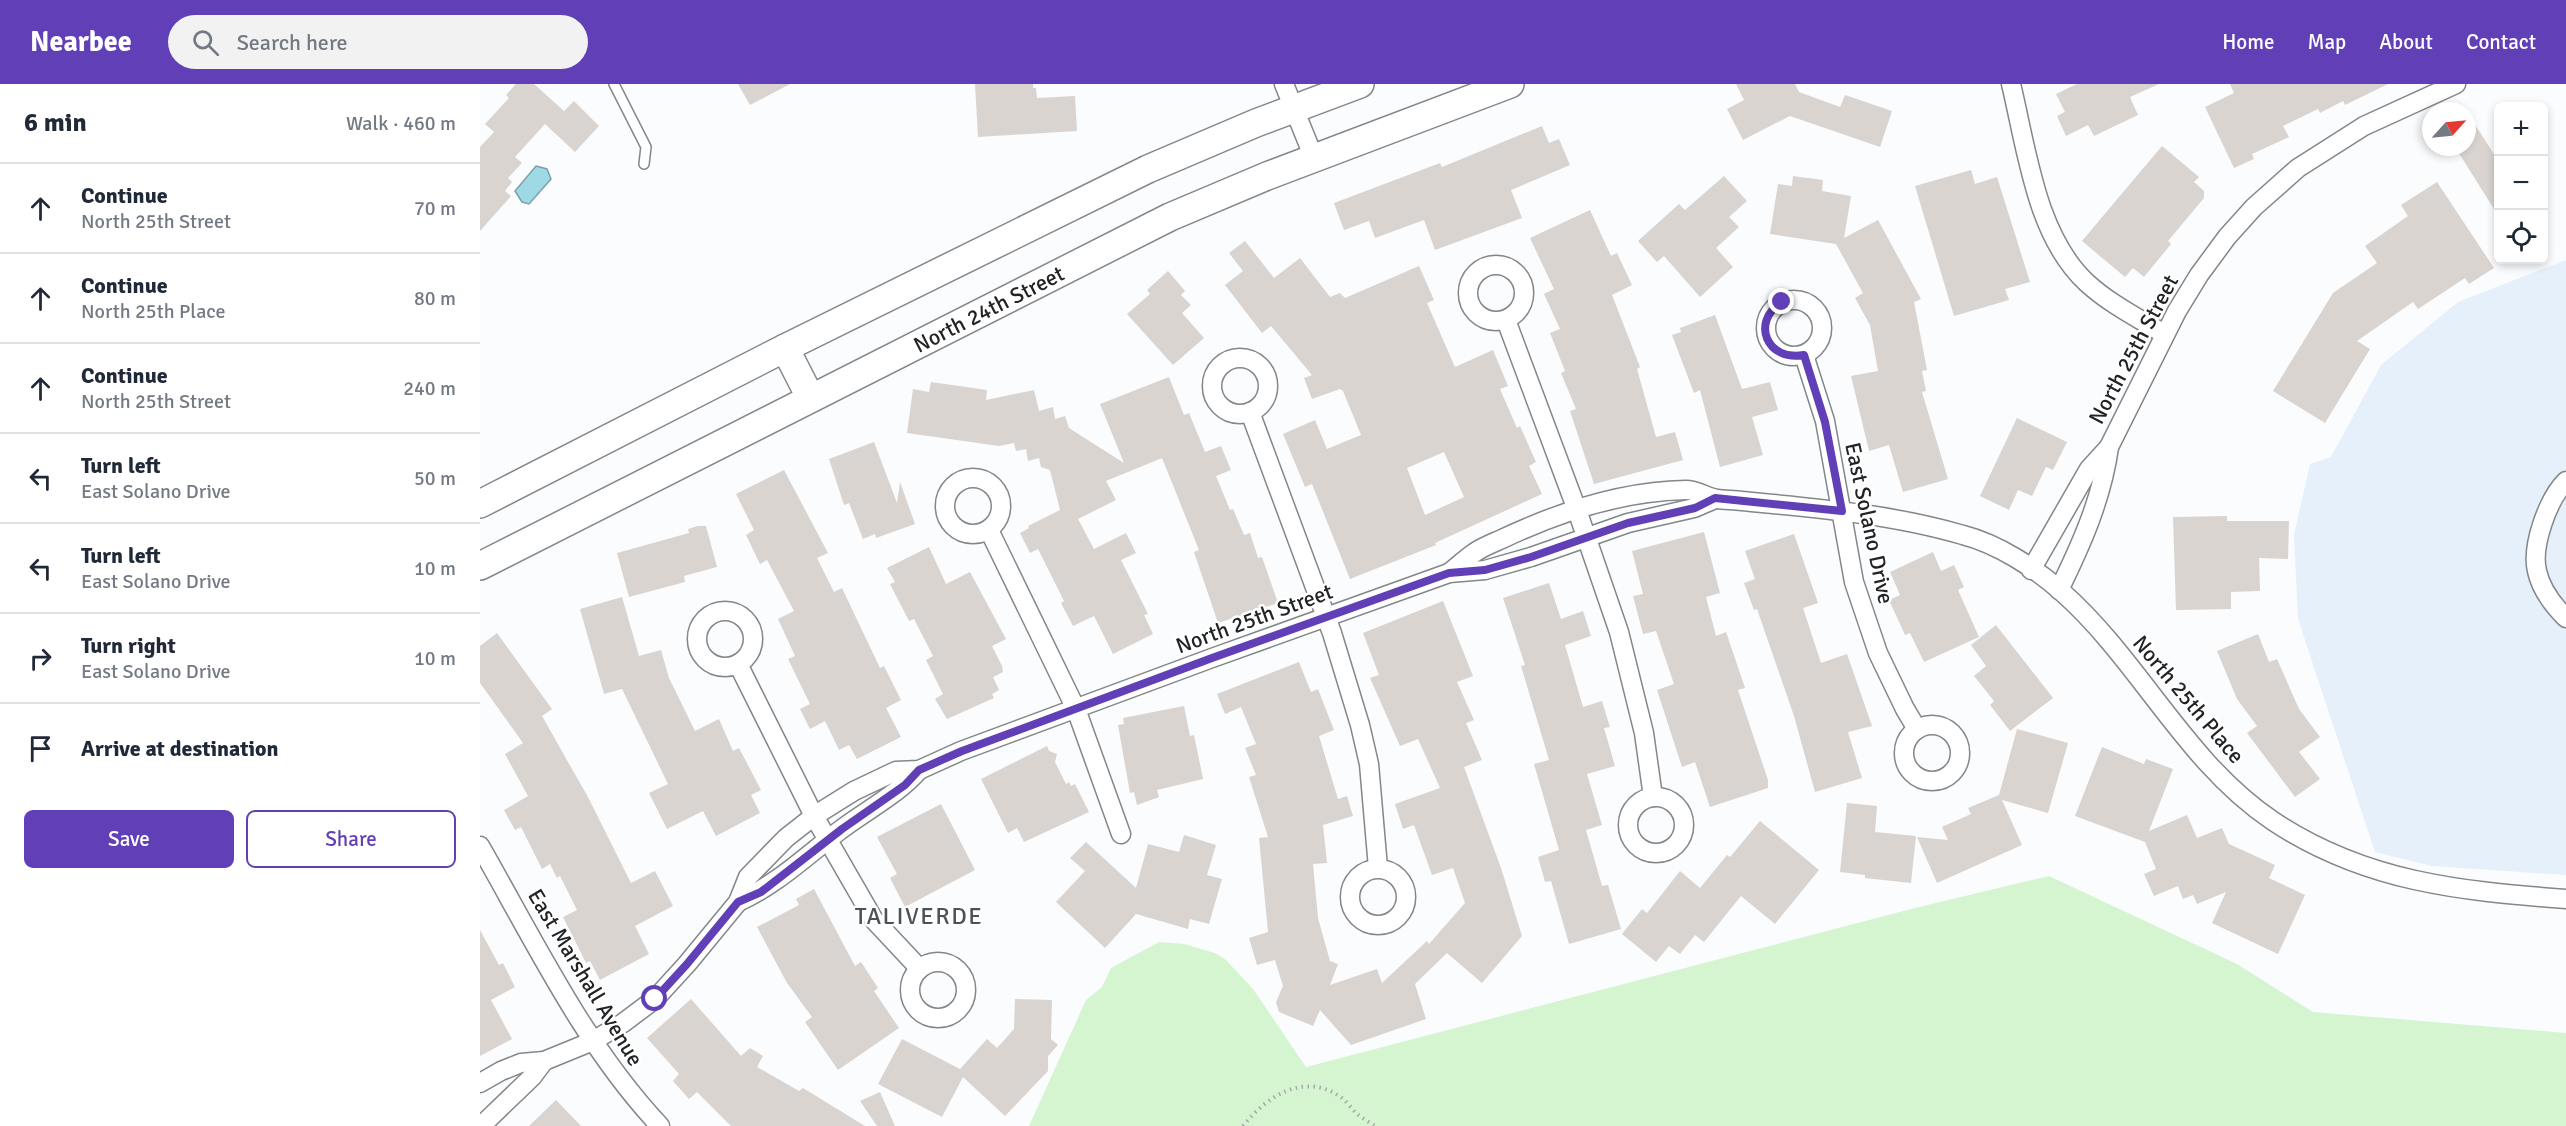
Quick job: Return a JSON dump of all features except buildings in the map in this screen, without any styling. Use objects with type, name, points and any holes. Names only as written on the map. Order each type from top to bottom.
[{"type":"main road","points":[[480,504],[785,348],[1170,158],[1360,84]]},
{"type":"main road","name":"North 24th Street","points":[[480,566],[810,397],[1162,221],[1314,158],[1510,84]]},
{"type":"main road","points":[[785,348],[810,397]]},
{"type":"street","points":[[1284,84],[1314,158]]},
{"type":"street","points":[[2011,84],[2041,208],[2052,237],[2069,264],[2087,284],[2122,310],[2164,334]]},
{"type":"street","name":"North 25th Street","points":[[2031,570],[2089,469],[2109,447],[2164,334],[2199,275],[2227,237],[2254,207],[2298,168],[2364,126],[2456,84]]},
{"type":"street","points":[[1506,320],[1578,510],[1631,673],[1644,733],[1653,797]]},
{"type":"street","name":"East Solano Drive","points":[[1804,355],[1825,422],[1854,582],[1868,627],[1895,688],[1917,729]]},
{"type":"street","points":[[1250,412],[1325,618],[1360,725],[1369,764],[1378,868]]},
{"type":"street","name":"North 25th Street","points":[[1449,573],[1475,552],[1522,529],[1620,498],[1690,490],[1715,498],[1842,511],[1964,535],[1998,548],[2059,590],[2079,548],[2104,480],[2109,447]]},
{"type":"street","points":[[2566,481],[2550,504],[2540,532],[2535,563],[2543,588],[2566,618]]},
{"type":"street","name":"North 25th Street","points":[[1076,709],[1449,573],[1485,570],[1628,523],[1695,508],[1715,498]]},
{"type":"street","points":[[989,530],[1076,709],[1121,834]]},
{"type":"street","name":"North 25th Place","points":[[2059,590],[2109,639],[2194,749],[2239,794],[2274,821],[2361,866],[2397,878],[2495,894],[2566,899]]},
{"type":"street","points":[[738,664],[814,816],[874,920],[919,968]]},
{"type":"street","points":[[480,1083],[521,1063],[544,1061],[592,1041],[623,1023],[655,999],[738,902],[748,877],[786,838],[814,816],[854,791],[896,771],[919,770],[962,751],[1076,709]]},
{"type":"street","points":[[738,902],[761,892],[827,840],[905,785],[919,770]]},
{"type":"street","name":"East Marshall Avenue","points":[[480,846],[592,1041],[635,1100],[660,1126]]},
{"type":"street","points":[[481,1126],[532,1077],[544,1061]]},
{"type":"lane","points":[[614,84],[646,147],[644,164]]},
{"type":"path","points":[[1243,1126],[1275,1095],[1302,1085],[1340,1096],[1357,1114],[1376,1126]]},
{"type":"shaded area","points":[[2566,260],[2566,875],[2432,866],[2375,852],[2298,619],[2294,535],[2310,464],[2331,457],[2381,365],[2458,302]]},
{"type":"green space","points":[[2049,876],[2237,964],[2313,1012],[2566,1033],[2566,1126],[1029,1126],[1086,1000],[1102,987],[1111,968],[1159,942],[1184,944],[1215,953],[1226,960],[1253,989],[1306,1067],[1919,907]]},
{"type":"water","points":[[536,166],[547,169],[551,179],[529,204],[522,202],[515,191]]},
{"type":"district","name":"TALIVERDE","points":[[919,916]]},
{"type":"route","points":[[655,999],[738,902],[761,892],[842,829],[905,785],[919,770],[962,751],[1449,573],[1485,570],[1531,557],[1628,523],[1695,508],[1715,498],[1842,511],[1825,422],[1804,355],[1794,357],[1776,351],[1769,343],[1766,334],[1765,325],[1768,315],[1782,302]]}]
